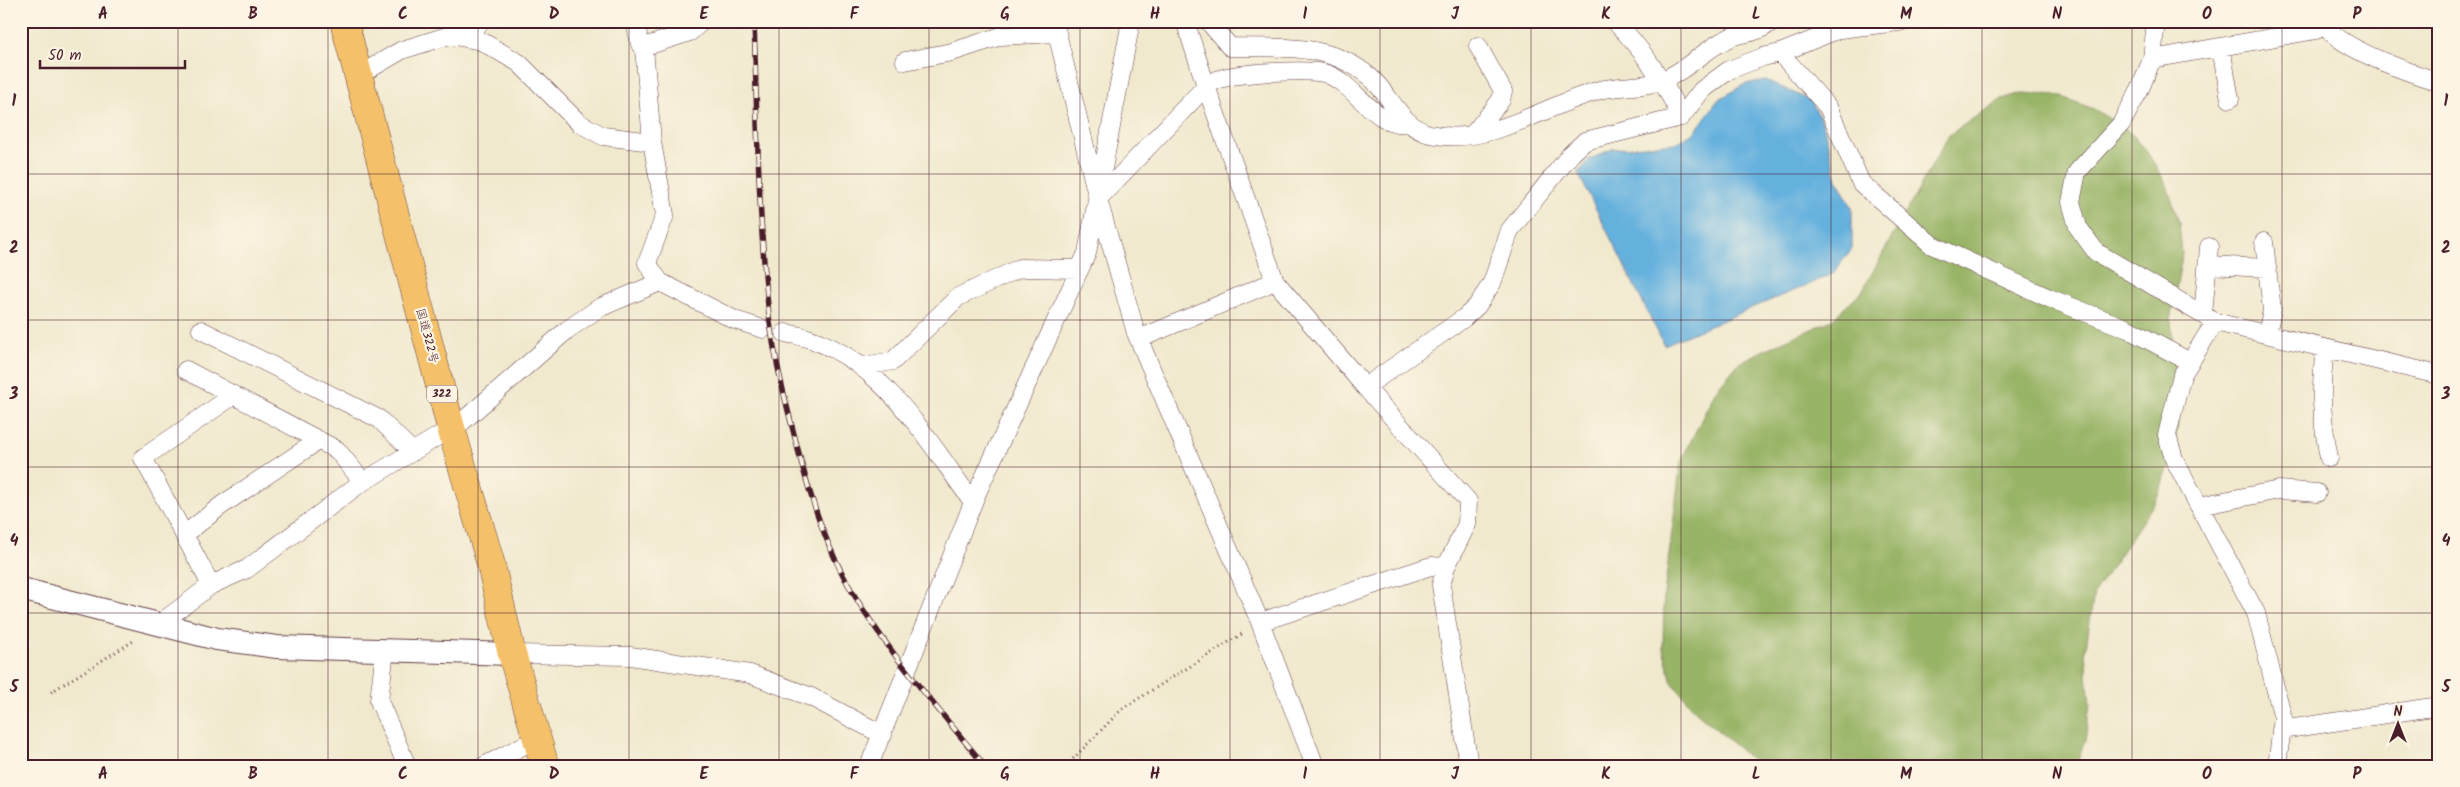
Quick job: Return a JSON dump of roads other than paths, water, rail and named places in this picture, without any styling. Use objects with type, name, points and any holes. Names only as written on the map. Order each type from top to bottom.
[{"type":"highway","name":"国道322号","points":[[344,21],[451,428],[490,561],[512,654],[545,766]]},
{"type":"street","points":[[359,75],[402,50],[476,28],[481,21]]},
{"type":"street","points":[[635,21],[640,44],[644,47],[652,142],[665,215],[647,263],[660,282],[735,320],[763,329]]},
{"type":"street","points":[[644,47],[690,32],[702,21]]},
{"type":"street","points":[[869,766],[883,735],[973,502],[1086,253],[1131,21]]},
{"type":"street","points":[[1185,21],[1275,281],[1365,386],[1468,501],[1467,524],[1446,566],[1441,585],[1469,766]]},
{"type":"street","points":[[1208,21],[1230,47],[1301,49],[1334,54],[1371,77],[1410,123],[1428,134],[1466,136],[1510,124],[1600,90],[1663,80],[1733,36],[1752,33],[1772,21]]},
{"type":"street","points":[[1615,21],[1637,44],[1663,80],[1681,117]]},
{"type":"street","points":[[1365,386],[1464,318],[1477,306],[1492,283],[1510,230],[1571,154],[1585,142],[1681,117],[1702,90],[1729,70],[1780,53],[1840,29],[1906,21]]},
{"type":"street","points":[[2156,21],[2152,59],[2140,89],[2121,124],[2077,172],[2071,202],[2078,227],[2096,252],[2209,318],[2266,334],[2439,375]]},
{"type":"street","points":[[2152,59],[2316,30],[2327,23],[2350,45],[2402,70],[2439,82]]},
{"type":"street","points":[[905,61],[952,52],[1001,36],[1056,27],[1098,199],[1139,339],[1260,622],[1315,766]]},
{"type":"street","points":[[450,35],[481,41],[519,63],[579,123],[603,136],[652,142]]},
{"type":"street","points":[[1474,134],[1501,100],[1503,90],[1478,46]]},
{"type":"street","points":[[2221,48],[2230,99]]},
{"type":"street","points":[[1780,53],[1828,107],[1860,184],[1932,245],[2049,298],[2128,329],[2190,362]]},
{"type":"street","points":[[1098,199],[1206,86],[1220,78],[1303,69],[1327,74],[1348,86],[1386,120],[1398,125],[1410,123]]},
{"type":"street","points":[[2264,242],[2272,310],[2266,334]]},
{"type":"street","points":[[2209,247],[2209,318],[2190,362],[2182,375],[2167,435],[2174,459],[2256,613],[2283,718],[2277,766]]},
{"type":"street","points":[[2208,266],[2267,268]]},
{"type":"street","points":[[863,366],[893,361],[958,298],[1020,268],[1079,269]]},
{"type":"street","points":[[1139,339],[1275,281]]},
{"type":"street","points":[[158,625],[211,586],[247,569],[363,482],[464,421],[567,330],[599,308],[660,282]]},
{"type":"street","points":[[201,330],[379,419],[412,452]]},
{"type":"street","points":[[785,333],[809,337],[863,366],[887,388],[973,502]]},
{"type":"street","points":[[2325,348],[2321,380],[2322,420],[2330,458]]},
{"type":"street","points":[[186,370],[337,450],[363,482]]},
{"type":"street","points":[[211,586],[143,458],[234,395]]},
{"type":"street","points":[[184,535],[222,505],[319,440]]},
{"type":"street","points":[[2199,506],[2279,490],[2317,492]]},
{"type":"street","points":[[1260,622],[1431,566],[1446,566]]},
{"type":"street","points":[[21,589],[217,639],[277,647],[630,656],[750,674],[811,697],[883,735]]},
{"type":"street","points":[[386,650],[379,701],[407,766]]},
{"type":"street","points":[[2281,730],[2439,706]]},
{"type":"street","points":[[484,766],[538,738]]},
{"type":"water","points":[[1766,80],[1811,101],[1823,124],[1837,180],[1852,207],[1852,248],[1833,274],[1664,345],[1578,173],[1590,159],[1612,149],[1676,143],[1694,133],[1718,100],[1745,84]]},
{"type":"railway","points":[[754,21],[760,193],[769,314],[781,383],[809,488],[827,541],[857,600],[909,674],[985,766]]}]
